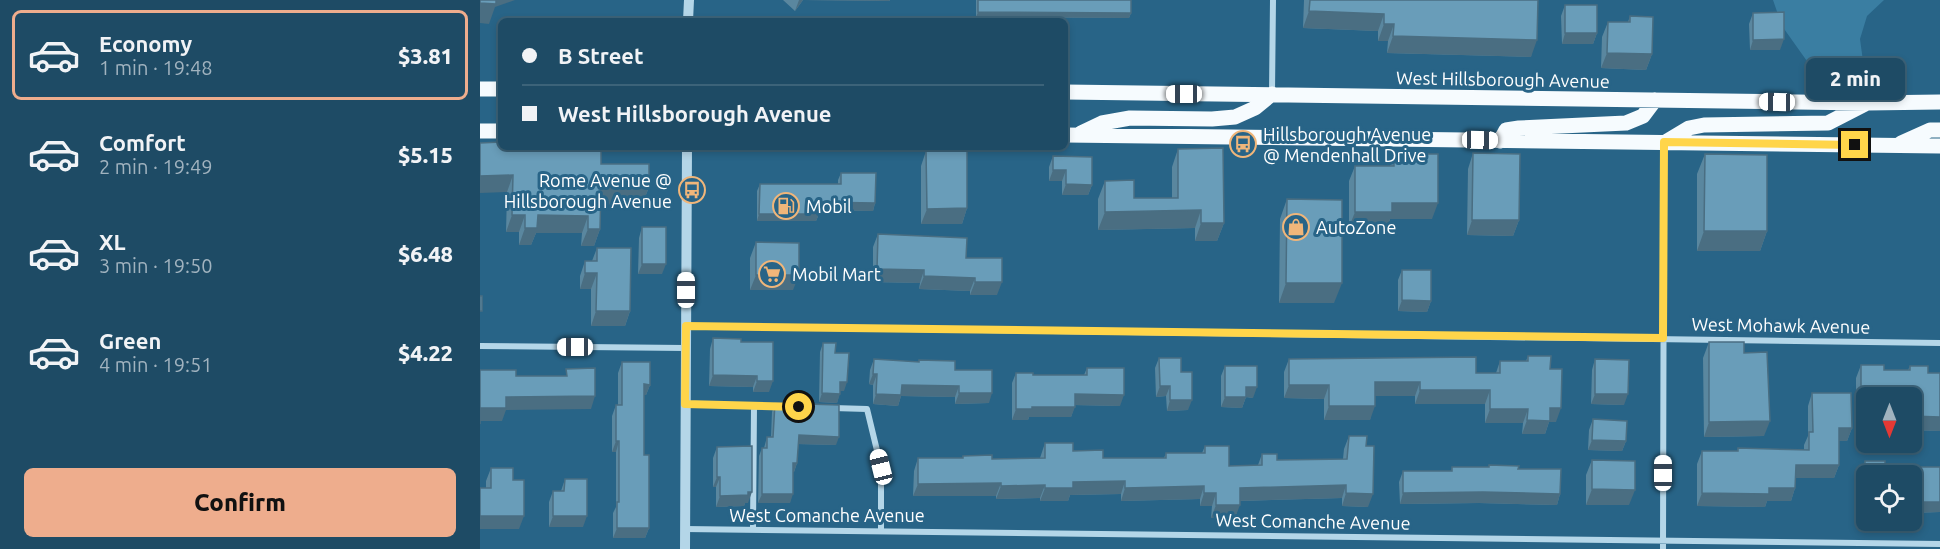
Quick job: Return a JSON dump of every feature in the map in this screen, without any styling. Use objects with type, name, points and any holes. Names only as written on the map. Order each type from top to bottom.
[{"type":"main road","points":[[480,89],[498,89]]},
{"type":"main road","name":"West Hillsborough Avenue","points":[[1068,92],[1867,103],[1940,102]]},
{"type":"main road","points":[[1070,136],[1102,123],[1130,118],[1235,117],[1255,108],[1272,94]]},
{"type":"main road","points":[[1500,141],[1506,130],[1519,128],[1626,123],[1644,116],[1655,100]]},
{"type":"main road","points":[[1664,142],[1689,128],[1704,125],[1828,123],[1867,103]]},
{"type":"main road","points":[[1895,146],[1930,130],[1940,130]]},
{"type":"main road","points":[[480,131],[498,131]]},
{"type":"main road","points":[[1070,136],[1940,146]]},
{"type":"street","points":[[688,18],[689,0]]},
{"type":"street","points":[[1272,94],[1273,0]]},
{"type":"street","points":[[1663,549],[1664,142]]},
{"type":"street","points":[[685,549],[687,150]]},
{"type":"street","name":"West Mohawk Avenue","points":[[686,326],[1940,343]]},
{"type":"street","points":[[480,346],[685,348]]},
{"type":"street","points":[[685,404],[788,407]]},
{"type":"street","points":[[753,530],[754,406]]},
{"type":"street","points":[[822,408],[867,409],[881,467],[881,530]]},
{"type":"street","name":"West Comanche Avenue","points":[[685,529],[1940,544]]},
{"type":"shaded area","points":[[1773,0],[1884,0],[1867,16],[1860,39],[1865,76],[1819,78],[1782,26]]},
{"type":"building","points":[[480,0],[496,0],[496,4],[480,3]]},
{"type":"building","points":[[978,0],[1131,0],[1131,13],[978,12]]},
{"type":"building","points":[[1310,0],[1538,0],[1537,40],[1393,36],[1394,24],[1384,24],[1384,14],[1309,11]]},
{"type":"building","points":[[1565,5],[1597,5],[1597,33],[1565,33]]},
{"type":"building","points":[[1784,12],[1784,39],[1753,40],[1753,13]]},
{"type":"building","points":[[1630,16],[1653,17],[1652,54],[1607,53],[1608,22],[1630,22]]},
{"type":"building","points":[[498,142],[498,150],[601,150],[601,164],[649,164],[649,187],[601,187],[600,229],[588,229],[588,216],[538,215],[537,228],[525,228],[525,215],[512,215],[513,175],[480,176],[480,143]]},
{"type":"building","points":[[1223,148],[1224,223],[1201,223],[1201,210],[1105,212],[1105,181],[1134,180],[1134,198],[1178,198],[1178,149]]},
{"type":"building","points":[[926,151],[967,151],[967,208],[927,209]]},
{"type":"building","points":[[1473,153],[1520,154],[1519,220],[1472,220]]},
{"type":"building","points":[[1394,154],[1438,154],[1438,203],[1392,203],[1392,212],[1355,212],[1355,166],[1394,166]]},
{"type":"building","points":[[1705,154],[1767,155],[1767,231],[1704,231]]},
{"type":"building","points":[[1053,156],[1092,157],[1092,185],[1066,184],[1066,170],[1053,170]]},
{"type":"building","points":[[841,173],[876,173],[875,203],[819,202],[819,214],[759,214],[760,184],[841,184]]},
{"type":"building","points":[[1287,199],[1342,200],[1342,283],[1286,283]]},
{"type":"building","points":[[642,227],[666,227],[666,264],[642,264]]},
{"type":"building","points":[[878,234],[967,238],[966,258],[1002,258],[1002,282],[975,282],[975,278],[924,276],[924,270],[877,269]]},
{"type":"building","points":[[756,242],[799,243],[799,275],[756,275]]},
{"type":"building","points":[[597,248],[631,248],[630,311],[596,311],[597,273],[585,273],[585,261],[597,261]]},
{"type":"building","points":[[1402,270],[1431,270],[1431,301],[1402,300]]},
{"type":"building","points":[[480,296],[482,296],[482,311],[480,311]]},
{"type":"building","points":[[713,338],[741,339],[741,342],[773,342],[773,381],[757,381],[757,376],[713,375]]},
{"type":"building","points":[[1709,342],[1744,342],[1744,353],[1767,352],[1770,421],[1709,422]]},
{"type":"building","points":[[823,343],[836,343],[835,353],[849,353],[847,382],[840,382],[840,394],[822,393]]},
{"type":"building","points":[[1528,356],[1551,356],[1550,369],[1562,369],[1561,408],[1550,408],[1550,421],[1527,420],[1528,409],[1490,409],[1490,390],[1420,390],[1420,382],[1375,382],[1375,406],[1329,406],[1329,385],[1289,385],[1289,359],[1476,357],[1476,373],[1500,373],[1500,361],[1528,361]]},
{"type":"building","points":[[1159,358],[1181,358],[1181,372],[1192,372],[1192,400],[1170,400],[1170,386],[1160,386]]},
{"type":"building","points":[[874,359],[919,362],[919,360],[955,361],[955,370],[992,370],[992,393],[959,393],[959,386],[902,385],[901,395],[876,394],[877,374],[873,374]]},
{"type":"building","points":[[1595,359],[1629,360],[1628,394],[1595,394]]},
{"type":"building","points":[[622,362],[650,362],[650,385],[644,384],[644,455],[649,455],[649,528],[617,528],[619,441],[616,441],[616,405],[622,405]]},
{"type":"building","points":[[1861,365],[1884,365],[1884,370],[1910,370],[1910,366],[1928,366],[1928,373],[1940,373],[1940,417],[1922,416],[1922,387],[1861,386]]},
{"type":"building","points":[[1225,366],[1257,366],[1257,387],[1246,387],[1246,397],[1225,397]]},
{"type":"building","points":[[595,368],[595,396],[506,397],[506,408],[480,408],[480,370],[516,370],[516,376],[567,376],[566,369]]},
{"type":"building","points":[[1087,368],[1124,368],[1124,395],[1075,394],[1075,407],[1016,409],[1016,373],[1087,375]]},
{"type":"building","points":[[1812,393],[1851,393],[1852,428],[1839,428],[1839,465],[1796,465],[1795,488],[1769,488],[1769,494],[1702,493],[1702,451],[1738,451],[1738,448],[1809,450],[1809,432],[1813,432]]},
{"type":"building","points":[[775,403],[839,405],[839,437],[799,435],[797,463],[793,463],[793,494],[762,494],[762,448],[767,448],[767,437],[773,437]]},
{"type":"building","points":[[1593,419],[1627,421],[1626,441],[1592,440]]},
{"type":"building","points":[[1349,436],[1367,436],[1366,446],[1374,446],[1373,494],[1346,493],[1346,485],[1240,488],[1240,505],[1216,505],[1216,493],[1204,493],[1204,486],[1125,488],[1125,481],[1073,482],[1073,488],[1045,488],[1045,485],[1001,486],[1001,483],[918,484],[918,458],[963,458],[963,456],[992,455],[992,459],[1045,458],[1045,443],[1073,443],[1073,451],[1103,450],[1103,458],[1166,458],[1166,453],[1205,453],[1205,446],[1229,446],[1229,466],[1262,465],[1262,454],[1277,454],[1277,460],[1347,459]]},
{"type":"building","points":[[752,446],[752,492],[748,492],[748,495],[720,496],[720,477],[717,477],[717,447]]},
{"type":"building","points":[[1592,460],[1635,461],[1635,490],[1592,489]]},
{"type":"building","points":[[1865,461],[1885,461],[1885,465],[1865,465]]},
{"type":"building","points":[[1489,465],[1519,466],[1518,469],[1561,469],[1560,494],[1403,493],[1403,471],[1452,471],[1452,467],[1489,467]]},
{"type":"building","points":[[1922,467],[1940,467],[1940,502],[1922,502]]},
{"type":"building","points":[[491,468],[513,468],[513,480],[524,480],[524,516],[480,516],[480,488],[491,488]]},
{"type":"building","points":[[565,479],[587,479],[587,516],[553,516],[553,491],[564,491]]},
{"type":"place","name":"Hillsborough Avenue @ Mendenhall Drive","points":[[1243,144]]},
{"type":"place","name":"Rome Avenue @ Hillsborough Avenue","points":[[692,190]]},
{"type":"place","name":"Mobil","points":[[786,206]]},
{"type":"place","name":"AutoZone","points":[[1296,227]]},
{"type":"place","name":"Mobil Mart","points":[[772,274]]},
{"type":"route","points":[[799,407],[685,404],[686,326],[1663,338],[1664,142],[1855,145]]}]
